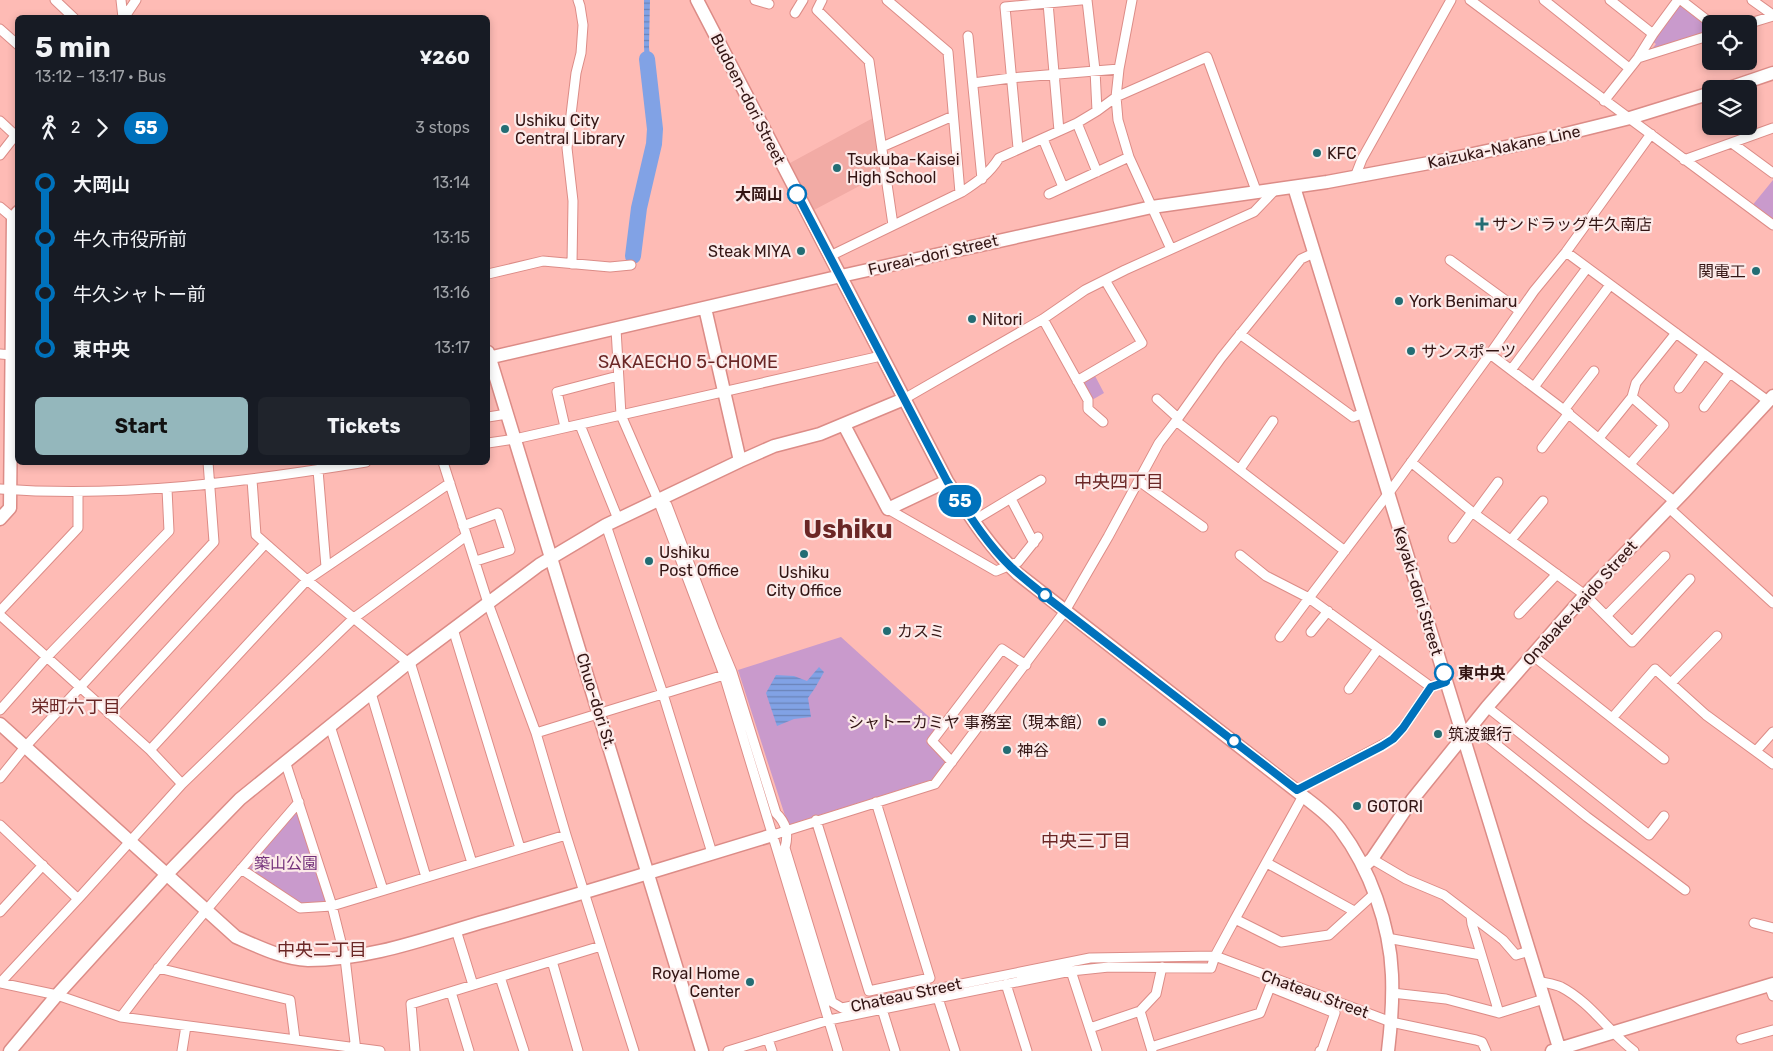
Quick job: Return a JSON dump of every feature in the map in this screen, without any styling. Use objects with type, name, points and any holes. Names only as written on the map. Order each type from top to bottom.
[{"type":"street","points":[[55,0],[71,15]]},
{"type":"street","points":[[121,0],[124,15]]},
{"type":"street","points":[[126,15],[136,0]]},
{"type":"street","points":[[572,264],[573,201],[568,148],[583,25],[578,0]]},
{"type":"street","points":[[755,0],[769,4]]},
{"type":"street","points":[[795,13],[803,0]]},
{"type":"street","points":[[822,0],[817,10],[869,61],[894,225]]},
{"type":"street","points":[[887,0],[948,52],[960,193]]},
{"type":"street","points":[[1018,148],[1005,7],[1081,0]]},
{"type":"street","points":[[1087,0],[1095,70],[1097,111]]},
{"type":"street","points":[[1132,0],[1119,69],[1116,96],[1118,120],[1129,157],[1171,249]]},
{"type":"street","points":[[1355,177],[1362,159],[1450,0]]},
{"type":"street","points":[[1470,0],[1773,225]]},
{"type":"street","points":[[1544,0],[1629,68]]},
{"type":"street","points":[[1610,0],[1653,34]]},
{"type":"street","points":[[1604,101],[1680,0],[1702,16]]},
{"type":"street","points":[[1752,0],[1773,16]]},
{"type":"street","name":"Budoen-dori Street","points":[[702,3],[904,399],[947,481],[973,521],[1010,566],[1065,611],[1300,793],[1339,828],[1367,863],[1387,938],[1391,966],[1391,1022],[1388,1051]]},
{"type":"street","points":[[1048,3],[1059,131]]},
{"type":"street","points":[[1757,21],[1773,16]]},
{"type":"street","points":[[0,29],[15,42]]},
{"type":"street","points":[[968,36],[982,179]]},
{"type":"street","points":[[1638,58],[1702,38]]},
{"type":"street","points":[[830,256],[960,193],[982,179],[999,158],[1077,123],[1097,111],[1116,96],[1206,57],[1257,192]]},
{"type":"street","points":[[973,83],[1119,69]]},
{"type":"street","points":[[1752,80],[1773,73]]},
{"type":"street","name":"Kaizuka-Nakane Line","points":[[1294,188],[1533,142],[1630,118],[1702,96]]},
{"type":"street","points":[[882,147],[953,116]]},
{"type":"street","points":[[0,122],[15,133]]},
{"type":"street","points":[[1077,123],[1097,172]]},
{"type":"street","points":[[1684,160],[1773,128]]},
{"type":"street","points":[[1280,637],[1388,494],[1651,134]]},
{"type":"street","points":[[0,155],[15,135]]},
{"type":"street","points":[[1043,139],[1063,187]]},
{"type":"street","points":[[1732,143],[1773,173]]},
{"type":"street","points":[[1049,194],[1129,157]]},
{"type":"street","name":"Fureai-dori Street","points":[[490,356],[616,329],[840,276],[1152,207],[1294,188]]},
{"type":"street","name":"Keyaki-dori Street","points":[[1294,188],[1544,999],[1557,1050]]},
{"type":"street","points":[[10,1051],[57,995],[167,874],[240,798],[408,663],[551,556],[606,525],[663,503],[740,461],[774,446],[820,434],[844,425],[904,399],[1043,319],[1085,290],[1254,212],[1275,190]]},
{"type":"street","points":[[0,207],[15,215],[15,328],[6,354],[15,371],[6,489],[10,508],[0,519]]},
{"type":"street","points":[[1566,252],[1729,374],[1772,398]]},
{"type":"street","points":[[0,724],[131,840],[236,937],[270,952],[306,960],[345,958],[379,952],[773,835],[935,784],[1065,611],[1139,481],[1158,443],[1221,358],[1301,259],[1314,253]]},
{"type":"street","points":[[1450,260],[1520,311]]},
{"type":"street","points":[[490,274],[543,261],[610,267],[631,265]]},
{"type":"street","points":[[1511,370],[1588,268]]},
{"type":"street","points":[[1077,380],[1142,343],[1105,280]]},
{"type":"street","points":[[1534,387],[1610,284]]},
{"type":"street","points":[[704,308],[740,461]]},
{"type":"street","points":[[1043,319],[1088,400],[1088,409],[1103,422]]},
{"type":"street","points":[[616,329],[621,415],[663,503],[732,672],[776,813],[782,819],[787,830]]},
{"type":"street","points":[[1599,438],[1632,397],[1636,383],[1676,333]]},
{"type":"street","points":[[1240,334],[1353,416],[1364,413]]},
{"type":"street","points":[[1490,354],[1567,412],[1630,464],[1773,603]]},
{"type":"street","points":[[1679,388],[1704,354]]},
{"type":"street","points":[[490,444],[882,356]]},
{"type":"street","name":"Chuo-dori St.","points":[[490,362],[600,713],[702,1051]]},
{"type":"street","points":[[1542,448],[1594,371]]},
{"type":"street","points":[[1704,407],[1729,374]]},
{"type":"street","points":[[565,428],[557,392],[618,376]]},
{"type":"street","points":[[1630,464],[1664,425],[1632,397]]},
{"type":"street","name":"Onabake-kaido Street","points":[[1367,863],[1412,800],[1472,725],[1532,655],[1585,595],[1772,398]]},
{"type":"street","points":[[1157,399],[1177,419],[1345,551]]},
{"type":"street","points":[[490,417],[507,414]]},
{"type":"street","points":[[1240,469],[1273,421]]},
{"type":"street","points":[[580,425],[618,519]]},
{"type":"street","points":[[844,425],[888,509],[993,570],[999,570],[1018,562],[1036,540],[1010,499]]},
{"type":"street","points":[[1411,462],[1473,513],[1585,595],[1632,642],[1690,579]]},
{"type":"street","points":[[0,778],[25,746],[214,542],[208,465]]},
{"type":"street","points":[[6,489],[78,492],[167,489],[252,480],[348,465]]},
{"type":"street","points":[[444,465],[488,603],[536,733],[634,1051]]},
{"type":"street","points":[[318,470],[326,567]]},
{"type":"street","points":[[252,480],[256,535],[307,580],[411,665],[472,863]]},
{"type":"street","points":[[973,521],[1041,480]]},
{"type":"street","points":[[888,509],[947,481]]},
{"type":"street","points":[[1139,481],[1203,527]]},
{"type":"street","points":[[1453,538],[1498,482]]},
{"type":"street","points":[[150,750],[307,580],[450,483]]},
{"type":"street","points":[[0,710],[46,658],[169,531],[167,489]]},
{"type":"street","points":[[0,612],[78,528],[78,492]]},
{"type":"street","points":[[1511,540],[1543,501]]},
{"type":"street","points":[[663,503],[724,674],[838,1051]]},
{"type":"street","points":[[463,526],[498,513],[510,550],[476,561]]},
{"type":"street","points":[[606,525],[663,694],[712,853]]},
{"type":"street","points":[[0,983],[78,900],[182,784],[354,618],[466,536]]},
{"type":"street","points":[[109,714],[265,544]]},
{"type":"street","points":[[1240,555],[1266,576],[1309,598],[1328,611],[1431,687]]},
{"type":"street","points":[[1606,616],[1665,556]]},
{"type":"street","points":[[1519,614],[1557,574]]},
{"type":"street","points":[[1312,632],[1328,611]]},
{"type":"street","points":[[0,616],[150,750],[182,784]]},
{"type":"street","points":[[453,629],[520,848]]},
{"type":"street","points":[[1671,683],[1717,636]]},
{"type":"street","points":[[952,762],[932,741],[1002,649],[1026,665]]},
{"type":"street","points":[[1349,689],[1378,649]]},
{"type":"street","points":[[1532,655],[1664,759]]},
{"type":"street","points":[[1613,717],[1655,669],[1706,715],[1773,764]]},
{"type":"street","points":[[536,733],[724,674]]},
{"type":"street","points":[[728,1051],[829,1020],[1071,971],[1109,967],[1211,968],[1214,956],[1267,863],[1300,793],[1393,739],[1403,728],[1431,687],[1446,682]]},
{"type":"street","points":[[371,693],[426,877]]},
{"type":"street","points":[[1487,707],[1648,835],[1664,816]]},
{"type":"street","points":[[1472,725],[1587,817],[1685,890]]},
{"type":"street","points":[[330,726],[383,890]]},
{"type":"street","points":[[1756,751],[1773,732]]},
{"type":"street","points":[[285,761],[332,906],[345,958],[356,1049]]},
{"type":"street","points":[[121,1017],[205,910],[299,802]]},
{"type":"street","points":[[816,820],[869,991],[930,978],[876,802]]},
{"type":"street","points":[[1,828],[43,865],[78,900]]},
{"type":"street","name":"Chateau Street","points":[[787,830],[788,838],[785,848],[832,1002],[842,1008],[1090,958],[1214,956],[1391,1022],[1482,1042],[1486,1051]]},
{"type":"street","points":[[241,869],[300,908],[332,906],[566,835]]},
{"type":"street","points":[[1267,863],[1354,911]]},
{"type":"street","points":[[1367,863],[1444,895],[1503,940],[1516,955],[1529,951]]},
{"type":"street","points":[[0,912],[43,865]]},
{"type":"street","points":[[1235,919],[1281,942],[1328,935],[1374,894]]},
{"type":"street","points":[[1471,916],[1499,1013]]},
{"type":"street","points":[[1754,923],[1773,928]]},
{"type":"street","points":[[456,930],[473,985]]},
{"type":"street","points":[[1387,938],[1481,955]]},
{"type":"street","points":[[415,1051],[411,1004],[601,946]]},
{"type":"street","points":[[552,961],[578,1051]]},
{"type":"street","points":[[1090,1028],[1140,1011],[1156,994],[1162,967]]},
{"type":"street","points":[[158,968],[290,1000],[296,1039]]},
{"type":"street","points":[[1071,971],[1097,1051]]},
{"type":"street","points":[[500,977],[524,1051]]},
{"type":"street","points":[[1538,981],[1560,986],[1583,1001],[1634,1051]]},
{"type":"street","points":[[0,983],[57,995],[121,1017],[380,1051]]},
{"type":"street","points":[[1006,984],[1027,1051]]},
{"type":"street","points":[[1140,1011],[1152,1049],[1260,1013],[1270,987],[1335,1013],[1320,1051]]},
{"type":"street","points":[[1557,1050],[1613,1032],[1772,988]]},
{"type":"street","points":[[451,992],[469,1051]]},
{"type":"street","points":[[1392,993],[1446,999],[1499,1013],[1544,999]]},
{"type":"street","points":[[938,998],[955,1051]]},
{"type":"street","points":[[882,1009],[895,1051]]},
{"type":"street","points":[[182,1051],[186,1026]]},
{"type":"street","points":[[1740,1039],[1773,1030]]},
{"type":"street","points":[[768,1039],[772,1051]]},
{"type":"shaded area","name":"Tsukuba-Kaisei High School","points":[[873,118],[882,174],[814,210],[790,163]]},
{"type":"green space","points":[[1679,5],[1702,22],[1702,35],[1650,51],[1656,44],[1652,41]]},
{"type":"green space","points":[[1773,180],[1773,224],[1751,207]]},
{"type":"green space","points":[[1094,374],[1104,393],[1092,400],[1082,382]]},
{"type":"green space","points":[[841,637],[938,725],[926,741],[946,763],[934,779],[788,825],[738,670]]},
{"type":"green space","name":"築山公園","points":[[299,802],[332,906],[300,908],[241,869]]},
{"type":"water","points":[[644,0],[650,0],[649,47],[652,80],[646,80]]},
{"type":"water","points":[[819,667],[824,672],[808,698],[811,717],[794,719],[777,726],[766,693],[776,675],[794,676],[807,681]]},
{"type":"waterway","points":[[633,256],[639,208],[654,144],[655,129],[647,59]]},
{"type":"bus line","name":"55","points":[[797,194],[947,481],[973,521],[1010,566],[1049,599],[1297,790],[1393,739],[1403,728],[1431,687],[1446,682],[1444,673]]},
{"type":"place","name":"Ushiku City Central Library","points":[[505,129]]},
{"type":"place","name":"KFC","points":[[1317,153]]},
{"type":"place","name":"Tsukuba-Kaisei High School","points":[[837,168]]},
{"type":"place","name":"大岡山","points":[[797,194]]},
{"type":"place","name":"サンドラッグ牛久南店","points":[[1482,224]]},
{"type":"place","name":"Steak MIYA","points":[[801,251]]},
{"type":"place","name":"関電工","points":[[1756,271]]},
{"type":"place","name":"York Benimaru","points":[[1399,301]]},
{"type":"place","name":"Nitori","points":[[972,319]]},
{"type":"place","name":"サンスポーツ","points":[[1411,351]]},
{"type":"place","name":"Ushiku City Office","points":[[804,554]]},
{"type":"place","name":"Ushiku Post Office","points":[[649,561]]},
{"type":"place","name":"カスミ","points":[[887,631]]},
{"type":"place","name":"東中央","points":[[1444,673]]},
{"type":"place","name":"シャトーカミヤ 事務室（現本館）","points":[[1102,722]]},
{"type":"place","name":"筑波銀行","points":[[1438,734]]},
{"type":"place","name":"神谷","points":[[1007,750]]},
{"type":"place","name":"GOTORI","points":[[1357,806]]},
{"type":"place","name":"Royal Home Center","points":[[750,982]]},
{"type":"district","name":"SAKAECHO 5-CHOME","points":[[688,362]]},
{"type":"district","name":"中央四丁目","points":[[1119,482]]},
{"type":"district","name":"Ushiku","points":[[848,529]]},
{"type":"district","name":"栄町六丁目","points":[[76,707]]},
{"type":"district","name":"中央三丁目","points":[[1086,841]]},
{"type":"district","name":"中央二丁目","points":[[322,950]]}]
